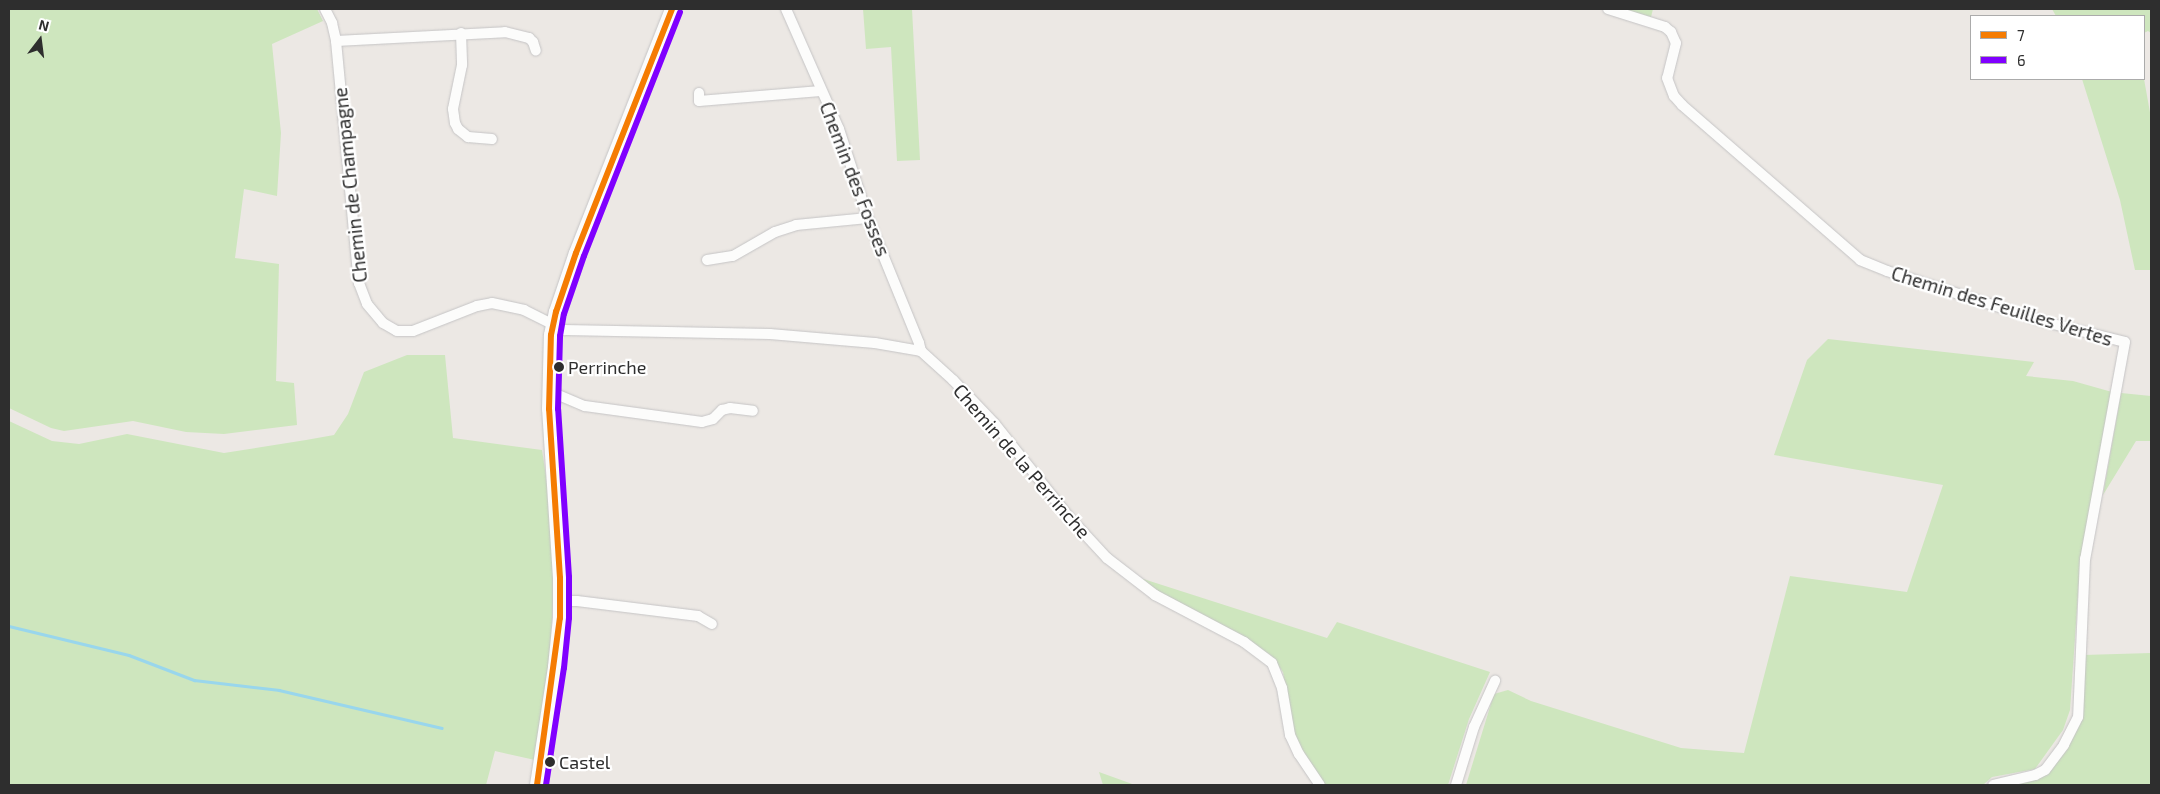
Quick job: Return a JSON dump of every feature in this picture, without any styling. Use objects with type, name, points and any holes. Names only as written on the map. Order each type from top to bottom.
[{"type":"main road","points":[[537,785],[555,667],[560,602],[548,391],[550,344],[553,326],[579,246],[672,9]]},
{"type":"street","name":"Chemin de Champagne","points":[[325,9],[332,23],[336,41],[359,283],[363,296],[375,315],[392,329],[402,332],[413,331],[477,306],[492,303],[524,310],[553,326]]},
{"type":"street","name":"Chemin des Fosses","points":[[786,9],[839,129],[868,218],[921,351]]},
{"type":"street","name":"Chemin des Feuilles Vertes","points":[[1608,9],[1659,25],[1671,32],[1676,43],[1667,78],[1674,96],[1704,125],[1860,260],[1887,271],[2049,324],[2125,342],[2085,559],[2078,717],[2064,745],[2044,770],[2020,780],[1993,785]]},
{"type":"street","points":[[336,41],[461,33],[514,33],[529,38],[533,42],[536,51]]},
{"type":"street","points":[[461,33],[462,65],[453,108],[455,123],[458,129],[468,137],[492,140]]},
{"type":"street","points":[[699,93],[699,101],[821,91]]},
{"type":"street","points":[[707,260],[733,256],[775,232],[796,225],[868,218]]},
{"type":"street","points":[[553,326],[578,331],[770,334],[876,343],[921,351]]},
{"type":"street","name":"Chemin de la Perrinche","points":[[921,351],[935,362],[995,424],[1069,517],[1106,558],[1155,595],[1244,642],[1272,663],[1282,688],[1290,735],[1299,754],[1320,785]]},
{"type":"street","points":[[548,391],[584,406],[702,422],[713,419],[722,410],[730,408],[754,411]]},
{"type":"street","points":[[560,602],[577,601],[698,616],[712,624]]},
{"type":"street","points":[[1456,785],[1474,727],[1495,682]]},
{"type":"green space","points":[[9,9],[317,9],[323,21],[272,44],[281,133],[277,196],[244,189],[235,258],[279,264],[276,381],[294,383],[297,425],[224,434],[186,432],[133,421],[64,431],[51,428],[9,408]]},
{"type":"green space","points":[[863,9],[912,9],[920,160],[897,161],[891,47],[866,49]]},
{"type":"green space","points":[[1623,9],[1653,9],[1651,17]]},
{"type":"green space","points":[[2052,9],[2151,9],[2151,33],[2148,31],[2145,32],[2145,15],[2055,15]]},
{"type":"green space","points":[[2082,80],[2144,80],[2151,118],[2151,270],[2135,270],[2120,200]]},
{"type":"green space","points":[[1828,339],[2034,362],[2026,376],[2073,381],[2112,392],[2080,565],[2070,710],[2063,730],[2035,769],[1992,777],[1983,785],[1466,785],[1494,694],[1508,690],[1531,701],[1681,748],[1744,753],[1790,576],[1907,592],[1943,485],[1774,455],[1807,360]]},
{"type":"green space","points":[[407,355],[445,355],[453,438],[542,450],[549,496],[554,585],[549,670],[535,760],[495,751],[486,785],[9,785],[9,421],[52,441],[79,444],[127,434],[224,453],[306,440],[334,435],[348,414],[364,372]]},
{"type":"green space","points":[[2121,393],[2151,396],[2151,441],[2136,441],[2103,495]]},
{"type":"green space","points":[[1134,576],[1327,638],[1337,622],[1490,672],[1469,719],[1448,785],[1325,785],[1306,759],[1293,734],[1283,672],[1269,654],[1176,604]]},
{"type":"green space","points":[[2151,653],[2151,785],[2006,785],[2033,780],[2068,747],[2081,721],[2084,696],[2083,655]]},
{"type":"green space","points":[[1099,772],[1135,785],[1103,785]]},
{"type":"waterway","points":[[9,626],[129,655],[194,680],[279,690],[442,728]]},
{"type":"transit line","name":"7","points":[[537,785],[560,618],[560,578],[549,409],[551,335],[556,312],[576,253],[672,9]]},
{"type":"transit line","name":"6","points":[[546,785],[564,668],[569,618],[569,577],[558,409],[560,336],[564,314],[584,256],[680,12]]},
{"type":"place","name":"Perrinche","points":[[559,367]]},
{"type":"place","name":"Castel","points":[[550,762]]}]
